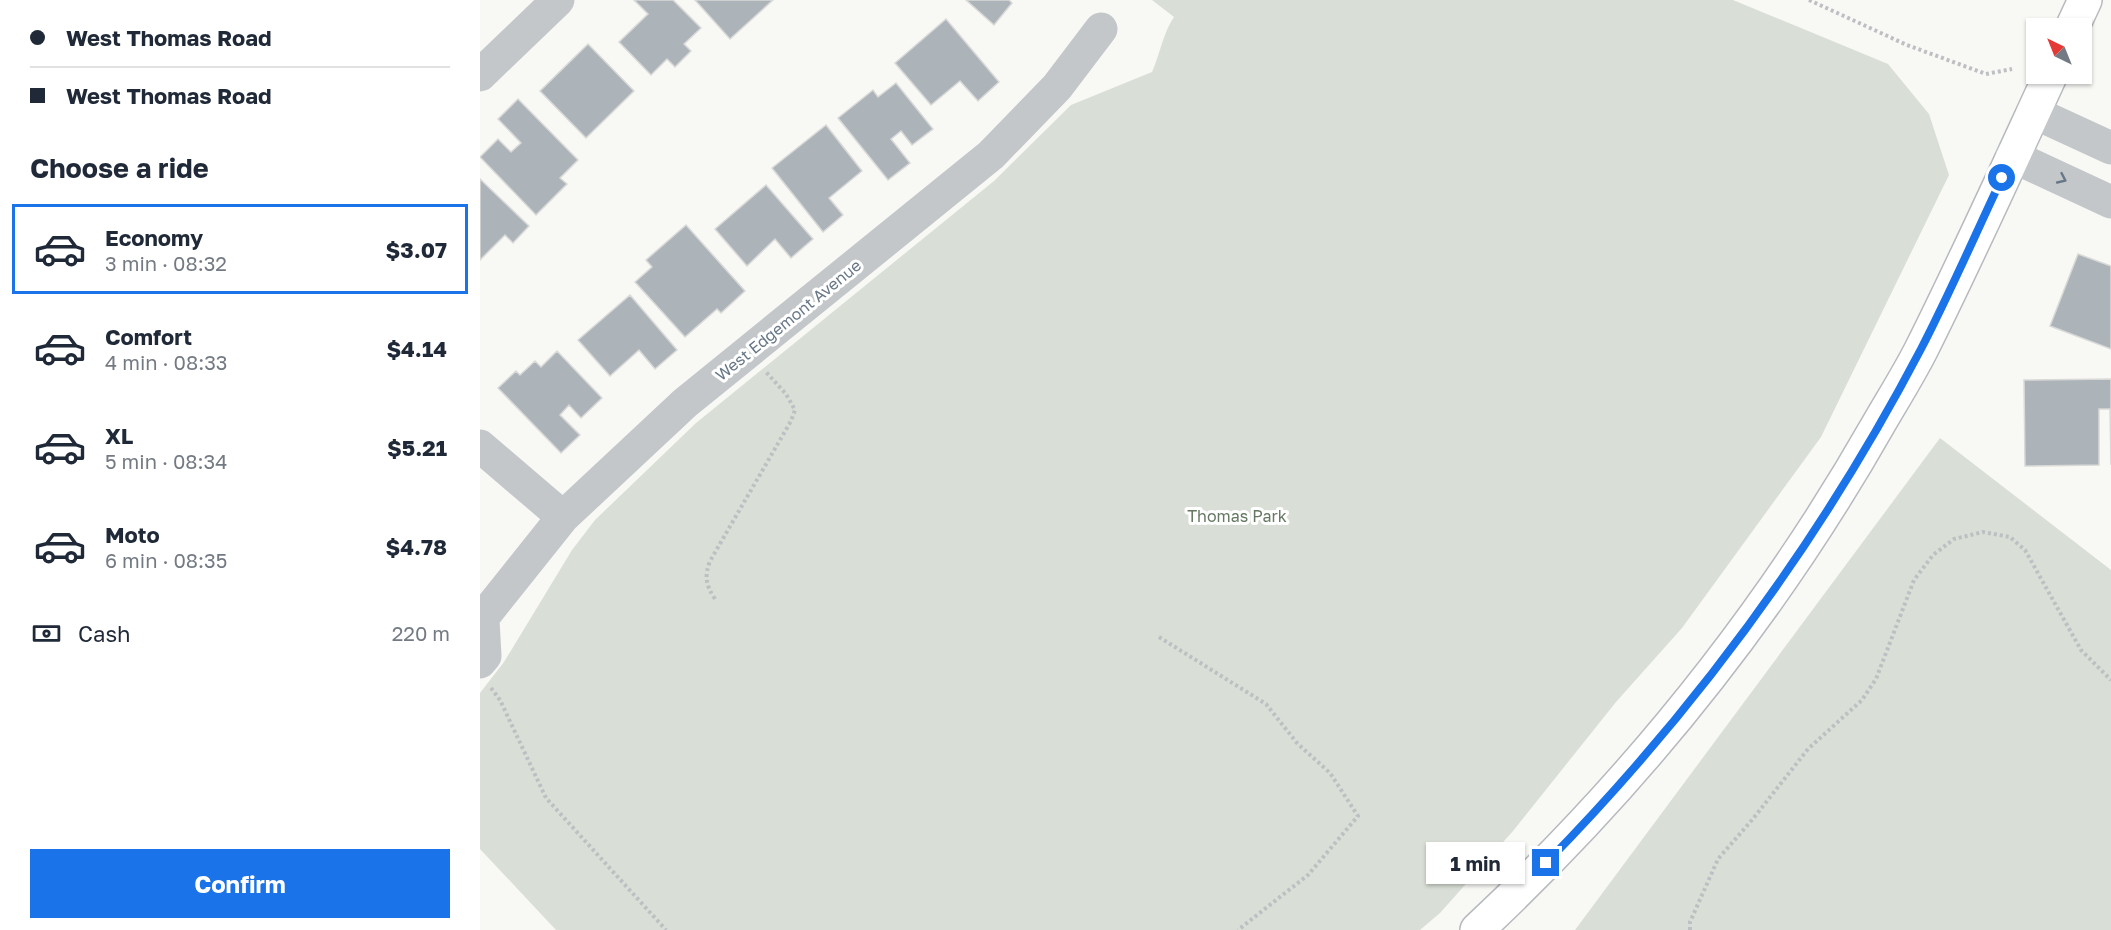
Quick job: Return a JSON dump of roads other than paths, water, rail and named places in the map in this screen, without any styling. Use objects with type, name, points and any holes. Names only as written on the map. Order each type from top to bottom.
[{"type":"main road","points":[[2077,18],[2085,0]]},
{"type":"main road","points":[[1477,930],[1604,804],[1719,665],[1787,573],[1844,484],[1921,349],[2046,84]]},
{"type":"street","points":[[480,75],[558,0]]},
{"type":"street","name":"West Edgemont Avenue","points":[[484,674],[485,656],[481,620],[563,517],[685,403],[999,147],[1057,87],[1101,29]]},
{"type":"street","points":[[2033,112],[2111,148]]},
{"type":"street","points":[[2012,156],[2111,202]]},
{"type":"street","points":[[480,446],[563,517]]},
{"type":"park label","name":"Thomas Park","points":[[1237,516]]}]
